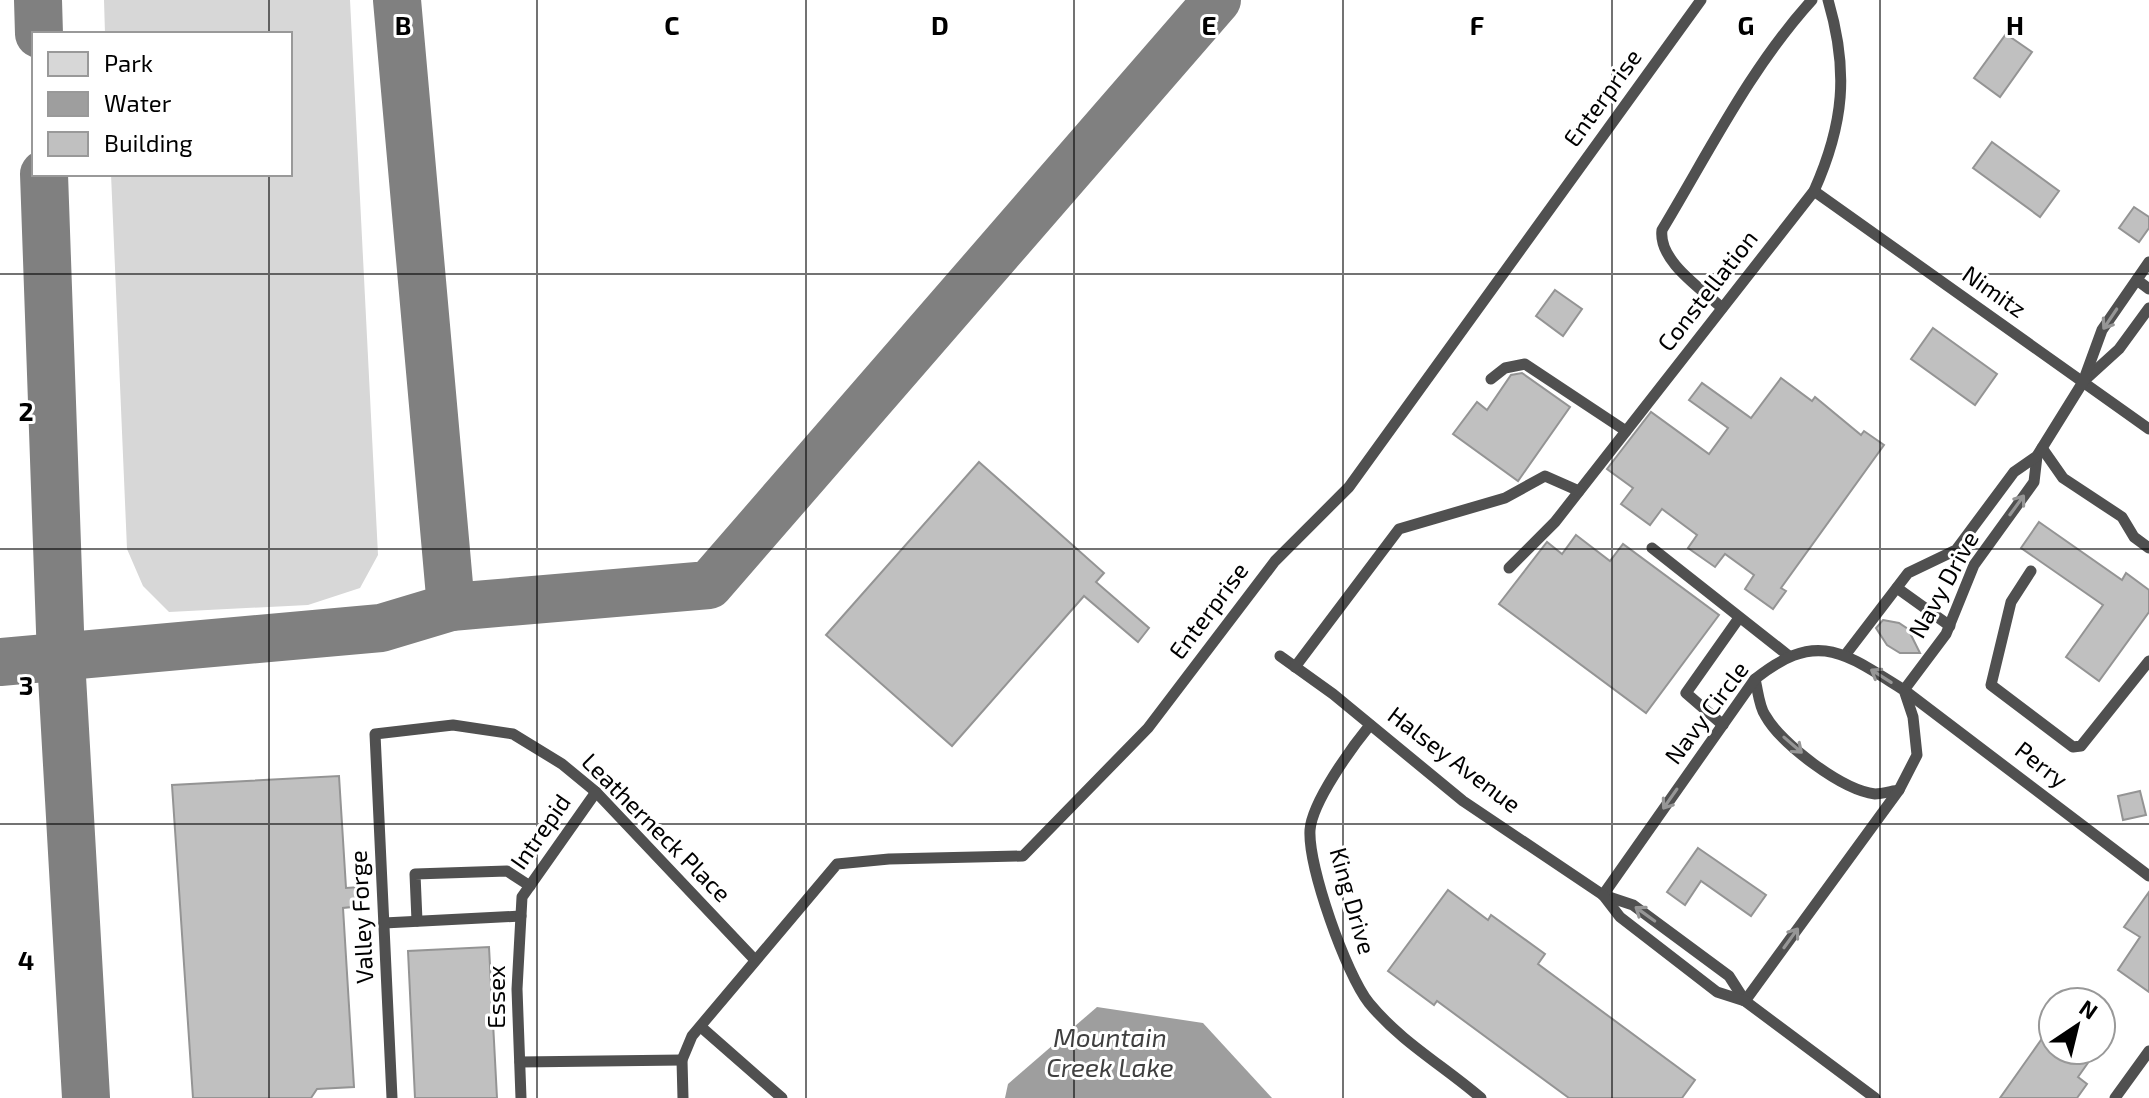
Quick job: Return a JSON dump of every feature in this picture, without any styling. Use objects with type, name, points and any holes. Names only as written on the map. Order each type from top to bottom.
[{"type":"lane","name":"Enterprise","points":[[682,1060],[701,1027],[837,864],[889,859],[1023,856],[1148,728],[1275,561],[1349,487],[1701,0]]},
{"type":"lane","points":[[1722,308],[1676,265],[1662,245],[1662,230],[1753,78],[1784,31],[1812,0]]},
{"type":"lane","name":"Constellation","points":[[1509,568],[1555,522],[1814,191],[1831,154],[1844,84],[1840,40],[1828,0]]},
{"type":"lane","name":"Nimitz","points":[[1814,191],[2149,429]]},
{"type":"lane","name":"Navy Drive","points":[[1846,654],[1908,573],[1956,550],[2014,472],[2039,452],[2083,382],[2102,330],[2149,262]]},
{"type":"lane","points":[[2137,280],[2149,289]]},
{"type":"lane","name":"Navy Drive","points":[[2083,382],[2119,349],[2149,308]]},
{"type":"lane","points":[[1491,379],[1505,368],[1525,364],[1626,431]]},
{"type":"lane","points":[[2039,452],[2063,478],[2122,517],[2134,537],[2149,548]]},
{"type":"lane","name":"Navy Drive","points":[[1904,690],[1950,626],[1974,565],[2034,482],[2039,452]]},
{"type":"lane","points":[[1295,667],[1399,529],[1505,498],[1545,476],[1579,491]]},
{"type":"lane","points":[[1652,548],[1789,656]]},
{"type":"lane","points":[[2031,571],[2011,602],[1991,685],[2073,747],[2081,746],[2149,661]]},
{"type":"lane","points":[[1897,588],[1950,626]]},
{"type":"lane","points":[[1723,725],[1686,693],[1739,618]]},
{"type":"lane","name":"Navy Circle","points":[[1603,895],[1755,679],[1789,656],[1806,649],[1846,654],[1904,690]]},
{"type":"lane","name":"Halsey Avenue","points":[[1280,656],[1463,801],[1603,895],[1633,905],[1681,940],[1729,976],[1745,1001]]},
{"type":"lane","points":[[1755,679],[1764,715],[1786,741],[1850,786],[1875,794],[1899,790]]},
{"type":"lane","points":[[1745,1001],[1899,790],[1917,755],[1913,717],[1904,690]]},
{"type":"lane","name":"Perry","points":[[1904,690],[2149,876]]},
{"type":"lane","name":"Leatherneck Place","points":[[375,734],[453,725],[513,734],[562,764],[596,792],[755,960]]},
{"type":"lane","name":"King Drive","points":[[1370,725],[1346,755],[1310,829],[1330,913],[1346,964],[1368,1001],[1421,1054],[1481,1098]]},
{"type":"lane","name":"Valley Forge","points":[[375,734],[392,1098]]},
{"type":"lane","name":"Intrepid","points":[[522,897],[596,792]]},
{"type":"lane","points":[[417,921],[415,874],[507,871],[530,886]]},
{"type":"lane","name":"Halsey Avenue","points":[[1603,895],[1620,917],[1717,992],[1745,1001],[1875,1098]]},
{"type":"lane","name":"Essex","points":[[521,1098],[517,989],[522,897]]},
{"type":"lane","points":[[384,923],[521,916]]},
{"type":"lane","points":[[1670,956],[1681,940]]},
{"type":"lane","points":[[701,1027],[782,1098]]},
{"type":"lane","points":[[2115,1098],[2149,1051]]},
{"type":"lane","points":[[520,1062],[682,1060],[683,1098]]},
{"type":"green space","points":[[104,0],[350,0],[378,555],[360,588],[308,605],[169,612],[143,586],[127,549],[111,176],[292,176],[292,32],[105,32]]},
{"type":"water","name":"Mountain Creek Lake","points":[[1097,1007],[1203,1023],[1272,1098],[1005,1098],[1008,1084]]},
{"type":"building","points":[[2006,34],[2032,52],[2000,97],[1974,78]]},
{"type":"building","points":[[1992,142],[2059,191],[2040,217],[1973,168]]},
{"type":"building","points":[[2134,207],[2149,217],[2149,228],[2139,242],[2119,228]]},
{"type":"building","points":[[1555,290],[1582,309],[1563,336],[1536,316]]},
{"type":"building","points":[[1933,328],[1997,374],[1975,405],[1911,359]]},
{"type":"building","points":[[1522,373],[1570,407],[1518,481],[1453,434],[1477,402],[1487,410],[1511,375]]},
{"type":"building","points":[[1781,378],[1812,401],[1815,397],[1861,435],[1864,431],[1884,445],[1781,588],[1786,591],[1773,609],[1745,589],[1754,575],[1725,554],[1715,567],[1688,548],[1697,535],[1662,509],[1650,525],[1621,504],[1633,488],[1607,469],[1651,412],[1709,454],[1728,428],[1689,400],[1702,383],[1751,418]]},
{"type":"building","points":[[979,462],[1104,573],[1096,582],[1149,628],[1138,642],[1084,596],[952,746],[826,635]]},
{"type":"building","points":[[2039,522],[2122,580],[2126,573],[2149,590],[2149,612],[2099,681],[2066,657],[2103,605],[2021,548]]},
{"type":"building","points":[[1576,535],[1610,561],[1623,544],[1719,615],[1646,713],[1499,604],[1547,542],[1562,554]]},
{"type":"building","points":[[1883,620],[1899,623],[1908,629],[1920,653],[1900,653],[1887,645],[1876,628]]},
{"type":"building","points":[[339,776],[346,888],[360,887],[361,906],[343,908],[354,1087],[317,1089],[311,1098],[193,1098],[172,785]]},
{"type":"building","points":[[2140,791],[2146,815],[2123,820],[2118,796]]},
{"type":"building","points":[[1698,848],[1766,895],[1751,916],[1701,881],[1685,905],[1667,892]]},
{"type":"building","points":[[1448,890],[1488,920],[1491,915],[1545,954],[1538,964],[1695,1080],[1682,1098],[1569,1098],[1437,1001],[1434,1005],[1388,971]]},
{"type":"building","points":[[2149,892],[2149,992],[2118,970],[2140,937],[2124,927]]},
{"type":"building","points":[[489,947],[497,1098],[415,1098],[408,951]]},
{"type":"building","points":[[2037,1046],[2037,1066],[2086,1066],[2078,1077],[2087,1084],[2077,1098],[2000,1098]]},
{"type":"taxiway","points":[[38,0],[39,32]]},
{"type":"taxiway","points":[[0,662],[381,628],[451,607],[397,0]]},
{"type":"taxiway","points":[[451,607],[709,585],[1217,0]]},
{"type":"taxiway","points":[[44,176],[61,659],[86,1098]]}]
